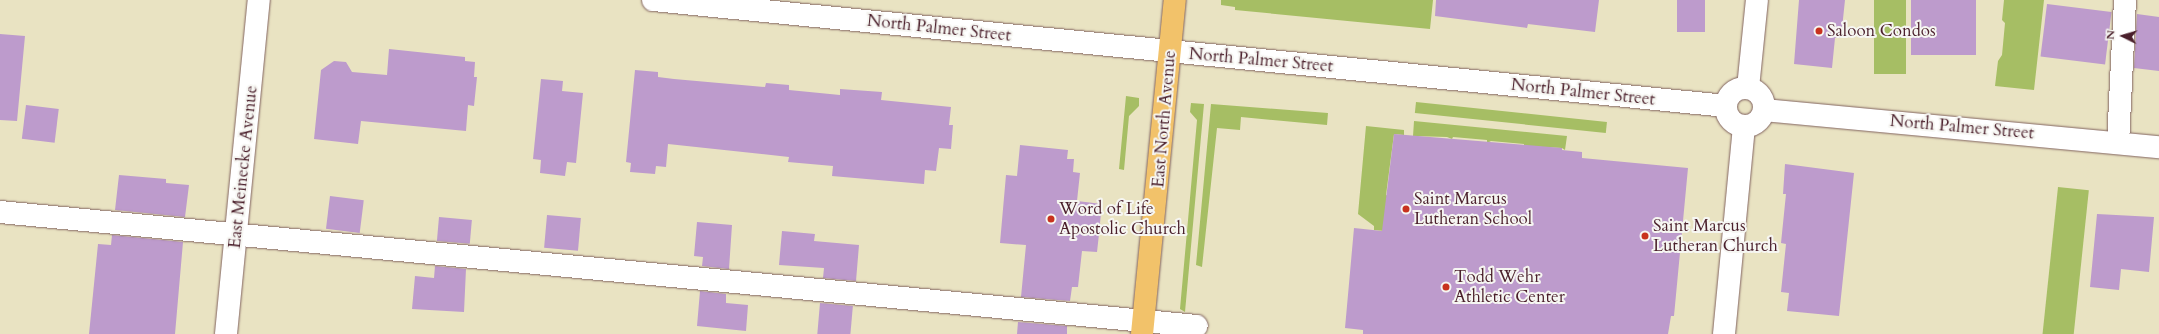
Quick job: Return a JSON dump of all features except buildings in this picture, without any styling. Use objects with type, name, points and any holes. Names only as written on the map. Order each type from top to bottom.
[{"type":"main road","name":"East North Avenue","points":[[1143,327],[1175,0]]},
{"type":"street","name":"East Meinecke Avenue","points":[[226,334],[259,0]]},
{"type":"street","name":"North Palmer Street","points":[[653,0],[1726,106]]},
{"type":"street","points":[[1748,88],[1757,0]]},
{"type":"street","points":[[2118,143],[2125,0]]},
{"type":"street","points":[[1748,88],[1760,96],[1764,110],[1757,122],[1744,126],[1731,120],[1726,106],[1733,92],[1748,88]]},
{"type":"street","name":"North Palmer Street","points":[[1764,110],[2159,147]]},
{"type":"street","points":[[1724,334],[1744,126]]},
{"type":"street","points":[[0,212],[236,233],[1143,327],[1197,326]]},
{"type":"green space","points":[[1221,0],[1433,0],[1430,29],[1235,10],[1235,7],[1221,5]]},
{"type":"green space","points":[[1874,0],[1906,0],[1906,74],[1874,74]]},
{"type":"green space","points":[[2004,0],[2044,0],[2034,90],[1995,86],[1998,61],[2002,55],[2005,23],[2002,20]]},
{"type":"green space","points":[[1126,96],[1139,98],[1139,106],[1129,116],[1124,170],[1119,169]]},
{"type":"green space","points":[[1416,102],[1607,122],[1606,133],[1415,113]]},
{"type":"green space","points":[[1191,103],[1204,104],[1185,312],[1180,309],[1197,120],[1190,112]]},
{"type":"green space","points":[[1211,104],[1328,113],[1327,125],[1241,117],[1240,130],[1217,128],[1202,267],[1196,265]]},
{"type":"green space","points":[[1414,121],[1567,136],[1565,150],[1562,148],[1524,146],[1524,144],[1491,141],[1487,143],[1487,140],[1413,136]]},
{"type":"green space","points":[[1366,126],[1404,130],[1404,135],[1394,134],[1386,195],[1388,196],[1385,231],[1374,230],[1374,226],[1358,214]]},
{"type":"green space","points":[[2058,187],[2089,190],[2074,334],[2043,334]]},
{"type":"place","name":"Saloon Condos","points":[[1819,31]]},
{"type":"place","name":"Saint Marcus Lutheran School","points":[[1406,209]]},
{"type":"place","name":"Word of Life Apostolic Church","points":[[1051,219]]},
{"type":"place","name":"Saint Marcus Lutheran Church","points":[[1645,236]]},
{"type":"place","name":"Todd Wehr Athletic Center","points":[[1446,287]]}]
